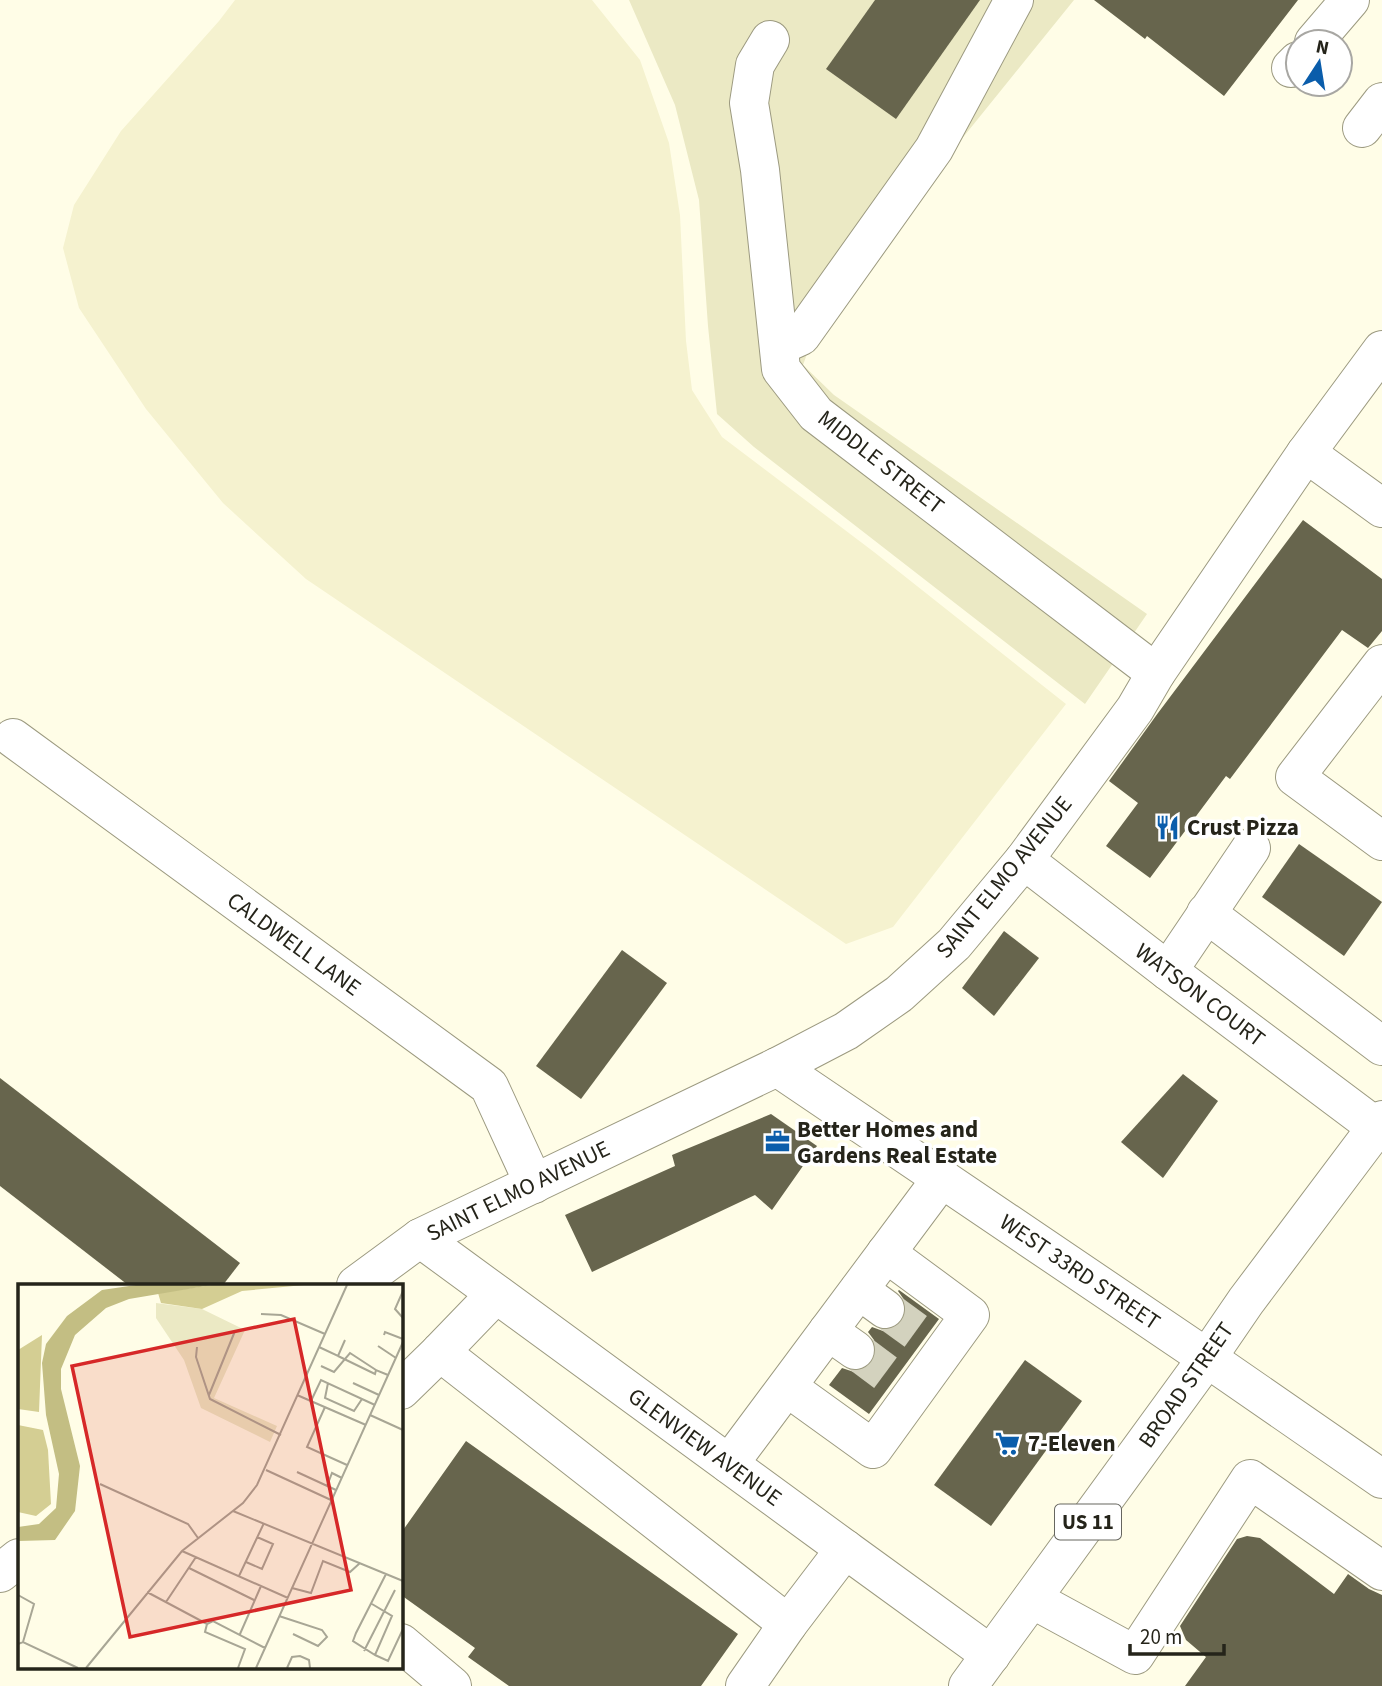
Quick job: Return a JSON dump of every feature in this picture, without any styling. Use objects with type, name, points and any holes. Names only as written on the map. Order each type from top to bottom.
[{"type":"street","points":[[779,346],[801,335],[934,149],[1014,0]]},
{"type":"street","points":[[1326,28],[1350,0]]},
{"type":"street","points":[[1371,0],[1382,8]]},
{"type":"street","name":"MIDDLE STREET","points":[[770,40],[755,65],[749,103],[761,180],[781,369],[816,414],[1156,673]]},
{"type":"street","name":"SAINT ELMO AVENUE","points":[[357,1284],[420,1238],[777,1067],[846,1031],[899,994],[954,944],[1024,860],[1135,709],[1156,673],[1306,453],[1382,350]]},
{"type":"street","points":[[1306,453],[1382,508]]},
{"type":"street","points":[[1382,664],[1295,777],[1382,841]]},
{"type":"street","name":"CALDWELL LANE","points":[[13,738],[489,1086],[534,1184]]},
{"type":"street","points":[[1168,971],[1251,848]]},
{"type":"street","name":"WATSON COURT","points":[[1024,860],[1168,971],[1379,1124]]},
{"type":"street","points":[[1206,913],[1376,1030]]},
{"type":"street","name":"WEST 33RD STREET","points":[[777,1067],[1382,1479]]},
{"type":"street","name":"BROAD STREET","points":[[968,1686],[1246,1301],[1379,1124]]},
{"type":"street","points":[[729,1464],[787,1387],[842,1341],[872,1300],[886,1253],[942,1178]]},
{"type":"street","name":"GLENVIEW AVENUE","points":[[420,1238],[991,1654]]},
{"type":"street","points":[[787,1387],[873,1449],[904,1386],[934,1345],[970,1314],[886,1253]]},
{"type":"street","points":[[402,1389],[496,1294]]},
{"type":"street","points":[[440,1352],[788,1624]]},
{"type":"street","points":[[1032,1599],[1135,1655],[1250,1479],[1382,1571]]},
{"type":"street","points":[[745,1686],[845,1549]]},
{"type":"street","points":[[0,1573],[18,1559]]},
{"type":"street","points":[[402,1644],[452,1686]]},
{"type":"shaded area","points":[[235,0],[592,0],[640,60],[669,143],[680,215],[686,341],[692,390],[722,437],[874,552],[1066,704],[893,927],[846,944],[306,579],[223,503],[146,409],[79,308],[63,248],[74,205],[121,131]]},
{"type":"shaded area","points":[[629,0],[1074,0],[948,156],[928,191],[813,337],[803,365],[834,395],[1147,614],[1085,704],[754,447],[717,414],[699,200],[675,105]]},
{"type":"building","points":[[875,0],[980,0],[896,119],[826,69]]},
{"type":"building","points":[[1094,0],[1298,0],[1224,96],[1147,36],[1145,39]]},
{"type":"building","points":[[1303,520],[1382,579],[1382,631],[1368,648],[1342,630],[1230,779],[1226,776],[1150,878],[1106,846],[1138,803],[1109,781]]},
{"type":"building","points":[[1299,844],[1382,902],[1344,956],[1262,897]]},
{"type":"building","points":[[1004,931],[1039,958],[994,1016],[962,988]]},
{"type":"building","points":[[622,950],[667,983],[581,1099],[536,1066]]},
{"type":"building","points":[[1183,1074],[1218,1101],[1163,1178],[1121,1142]]},
{"type":"building","points":[[0,1078],[240,1263],[224,1284],[127,1284],[0,1186]]},
{"type":"building","points":[[771,1114],[817,1146],[772,1210],[755,1195],[592,1272],[565,1215],[675,1166],[672,1155]]},
{"type":"building","points":[[899,1290],[939,1319],[869,1414],[829,1385],[842,1368],[854,1372],[864,1370],[872,1363],[877,1351],[868,1332],[872,1327],[883,1331],[894,1329],[902,1322],[907,1311]]},
{"type":"building","name":"7-Eleven","points":[[1025,1360],[1082,1401],[991,1526],[934,1485]]},
{"type":"building","points":[[466,1441],[738,1634],[701,1686],[509,1686],[468,1657],[475,1648],[402,1596],[402,1532]]},
{"type":"building","points":[[1247,1536],[1260,1538],[1334,1594],[1348,1574],[1382,1595],[1382,1686],[1185,1686],[1206,1657],[1186,1640],[1180,1626],[1237,1539]]},
{"type":"tunnel","points":[[885,1309],[925,1338]]},
{"type":"tunnel","points":[[855,1350],[894,1379]]},
{"type":"place","name":"Crust Pizza","points":[[1167,827]]},
{"type":"place","name":"Better Homes and Gardens Real Estate","points":[[777,1142]]},
{"type":"place","name":"7-Eleven","points":[[1008,1443]]}]
